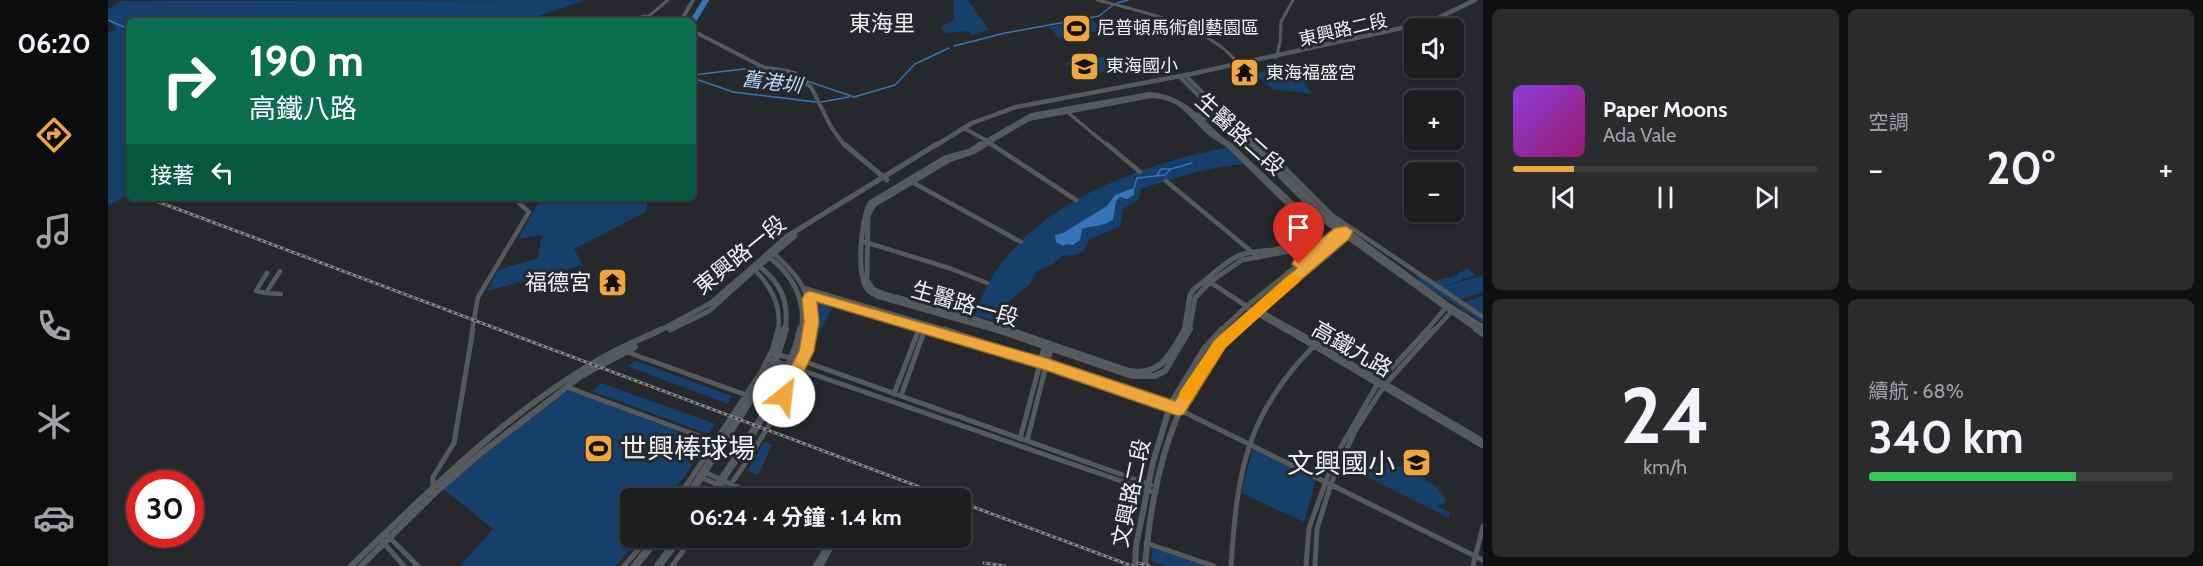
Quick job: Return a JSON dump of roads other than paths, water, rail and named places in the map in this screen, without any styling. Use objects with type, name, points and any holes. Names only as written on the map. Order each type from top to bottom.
[{"type":"main road","name":"東興路二段","points":[[1240,65],[1435,22],[1482,0]]},
{"type":"main road","name":"東興路一段","points":[[755,267],[786,237],[984,120],[1010,111],[1240,65]]},
{"type":"main road","points":[[716,488],[790,362],[804,321],[798,290],[783,268],[769,254]]},
{"type":"main road","points":[[692,488],[773,357],[786,321],[784,293],[770,275],[755,267]]},
{"type":"main road","points":[[635,566],[649,548]]},
{"type":"main road","points":[[658,566],[672,548]]},
{"type":"street","points":[[648,16],[668,0]]},
{"type":"street","points":[[683,18],[693,0]]},
{"type":"street","points":[[1097,0],[1147,12],[1197,31],[1224,48],[1240,65]]},
{"type":"street","points":[[1276,57],[1280,43],[1281,22],[1293,0]]},
{"type":"street","points":[[638,18],[648,16],[656,18]]},
{"type":"street","points":[[696,33],[761,66],[788,71],[811,87],[831,127],[845,146],[885,178]]},
{"type":"street","points":[[1183,77],[1312,209],[1339,231],[1346,233]]},
{"type":"street","points":[[1183,77],[1346,233],[1483,334]]},
{"type":"street","name":"生醫路二段","points":[[987,142],[1029,119],[1066,110],[1152,96],[1174,100],[1233,147],[1308,221],[1310,235],[1290,251],[1256,255],[1242,260],[1209,280]]},
{"type":"street","points":[[1066,110],[1140,172]]},
{"type":"street","points":[[1195,117],[1218,115]]},
{"type":"street","points":[[966,130],[1076,200]]},
{"type":"street","name":"生醫路一段","points":[[987,142],[970,151],[945,158],[866,208],[864,215],[866,242],[861,269],[862,280],[867,289],[882,298],[933,309],[1129,371],[1143,373],[1154,371],[1161,366],[1185,330],[1190,295],[1209,280]]},
{"type":"street","points":[[1275,158],[1332,215],[1483,317]]},
{"type":"street","points":[[910,181],[1021,242]]},
{"type":"street","points":[[1166,181],[1256,255]]},
{"type":"street","points":[[434,490],[433,477],[454,443],[478,297],[529,212],[519,203],[520,201]]},
{"type":"street","name":"文興路二段","points":[[1135,566],[1148,487],[1170,406],[1204,349],[1248,305],[1339,231]]},
{"type":"street","name":"文興路二段","points":[[1145,566],[1146,543],[1156,490],[1178,409],[1220,344],[1346,233]]},
{"type":"street","points":[[866,242],[949,268],[987,283]]},
{"type":"street","points":[[730,486],[803,362],[812,322],[804,288],[788,265],[769,254]]},
{"type":"street","name":"東興路一段","points":[[351,566],[385,538],[473,452],[571,378],[600,359],[704,308],[721,297],[755,267]]},
{"type":"street","name":"東興路一段","points":[[434,490],[591,370],[709,311],[755,267]]},
{"type":"street","points":[[267,293],[280,271]]},
{"type":"street","points":[[267,273],[256,291],[281,294]]},
{"type":"street","name":"高鐵九路","points":[[1209,280],[1314,347],[1379,381]]},
{"type":"street","points":[[804,288],[1044,362],[1178,409],[1483,560]]},
{"type":"street","points":[[808,299],[810,296],[826,298],[924,325]]},
{"type":"street","points":[[1449,309],[1483,327]]},
{"type":"street","points":[[1315,566],[1317,529],[1329,483],[1348,432],[1379,381],[1449,309]]},
{"type":"street","points":[[1306,566],[1309,528],[1355,431],[1385,385],[1449,309]]},
{"type":"street","name":"高鐵九路","points":[[1256,310],[1379,381],[1483,446]]},
{"type":"street","points":[[897,395],[924,325]]},
{"type":"street","points":[[1020,439],[1049,345]]},
{"type":"street","points":[[1231,566],[1236,493],[1261,417],[1285,375],[1314,347]]},
{"type":"street","points":[[626,351],[746,394]]},
{"type":"street","points":[[687,488],[700,474],[715,442],[773,357],[790,362],[803,362],[1027,441],[1156,490]]},
{"type":"street","points":[[790,362],[799,369],[1148,487]]},
{"type":"street","points":[[1027,441],[1044,362]]},
{"type":"street","name":"高鐵九路","points":[[1385,385],[1483,441]]},
{"type":"street","points":[[567,387],[715,442]]},
{"type":"street","points":[[700,474],[735,488]]},
{"type":"street","points":[[1473,566],[1483,526]]},
{"type":"street","points":[[385,538],[405,566]]},
{"type":"street","points":[[385,538],[418,566]]},
{"type":"street","name":"東興路一段","points":[[361,566],[385,538]]},
{"type":"street","points":[[1146,543],[1214,566]]},
{"type":"street","points":[[624,566],[639,548]]},
{"type":"street","points":[[672,566],[685,548]]},
{"type":"street","points":[[815,566],[825,548]]},
{"type":"street","points":[[821,566],[830,548]]},
{"type":"waterway","points":[[695,18],[706,0]]},
{"type":"waterway","name":"舊港圳","points":[[1117,3],[1128,0]]},
{"type":"waterway","name":"舊港圳","points":[[954,46],[1005,33],[1099,16],[1113,5]]},
{"type":"waterway","points":[[108,20],[126,28]]},
{"type":"waterway","name":"舊港圳","points":[[771,67],[795,72],[807,81],[854,97],[895,85],[915,64],[949,48]]},
{"type":"waterway","name":"舊港圳","points":[[696,75],[761,67]]},
{"type":"waterway","name":"舊港圳","points":[[696,79],[733,92],[816,102]]},
{"type":"waterway","name":"舊港圳","points":[[821,102],[849,97]]},
{"type":"waterway","points":[[1134,188],[1137,178],[1165,175],[1171,169],[1192,163]]},
{"type":"waterway","points":[[1157,175],[1161,169],[1170,169]]},
{"type":"railway","points":[[156,201],[922,488]]},
{"type":"railway","points":[[971,506],[1132,566]]},
{"type":"railway","points":[[984,563],[1005,566]]},
{"type":"railway","points":[[1138,563],[1149,566]]},
{"type":"place","name":"尼普頓馬術創藝園區","points":[[1076,28]]},
{"type":"place","name":"東海國小","points":[[1085,66]]},
{"type":"place","name":"東海福盛宮","points":[[1245,73]]},
{"type":"place","name":"福德宮","points":[[612,282]]},
{"type":"place","name":"世興棒球場","points":[[599,448]]},
{"type":"place","name":"文興國小","points":[[1416,463]]},
{"type":"district","name":"東海里","points":[[882,23]]}]
